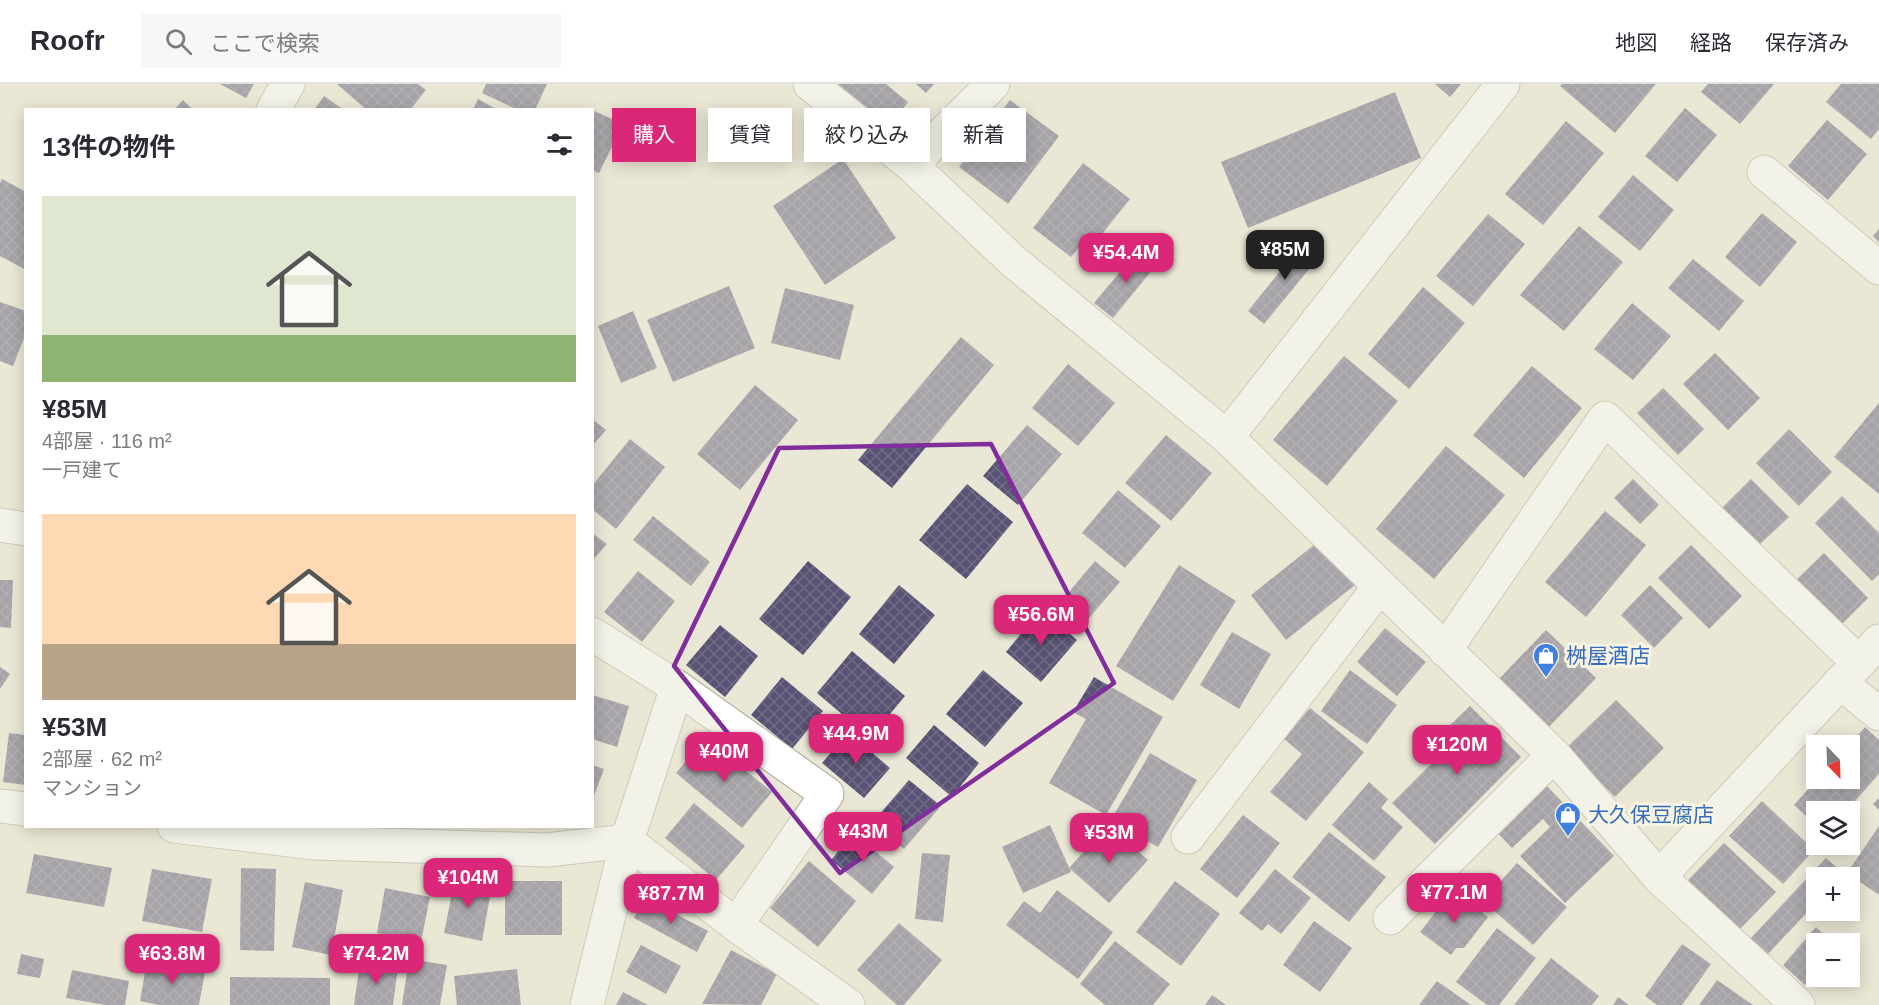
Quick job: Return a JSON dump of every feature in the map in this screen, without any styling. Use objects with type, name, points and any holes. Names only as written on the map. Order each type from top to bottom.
[{"type":"street","points":[[274,108],[288,84]]},
{"type":"street","points":[[810,84],[910,165],[1013,261],[1227,437],[1554,755],[1659,877],[1798,1005]]},
{"type":"street","points":[[910,165],[993,84]]},
{"type":"street","points":[[1227,437],[1503,84]]},
{"type":"street","points":[[1764,172],[1879,268]]},
{"type":"street","points":[[1445,650],[1605,418],[1859,662],[1879,714]]},
{"type":"street","points":[[0,525],[24,529]]},
{"type":"street","points":[[1188,837],[1380,586]]},
{"type":"street","points":[[594,635],[677,687],[827,794],[736,925]]},
{"type":"street","points":[[1659,877],[1859,662]]},
{"type":"street","points":[[587,1005],[627,841],[677,687]]},
{"type":"street","points":[[1390,918],[1554,755]]},
{"type":"street","points":[[0,806],[24,809]]},
{"type":"street","points":[[205,828],[548,850],[627,841],[736,925],[848,1005]]},
{"type":"highlighted area","points":[[991,444],[1114,683],[840,873],[674,666],[779,448]]},
{"type":"building","points":[[220,84],[254,84],[246,98]]},
{"type":"building","points":[[337,84],[418,84],[426,90],[412,108],[365,108]]},
{"type":"building","points":[[486,84],[547,84],[536,108],[514,108],[482,93]]},
{"type":"building","points":[[831,84],[886,84],[908,102],[903,108],[857,108]]},
{"type":"building","points":[[916,84],[934,84],[926,93]]},
{"type":"building","points":[[1435,84],[1461,84],[1450,97]]},
{"type":"building","points":[[1562,84],[1656,84],[1615,133],[1560,86]]},
{"type":"building","points":[[1708,84],[1774,84],[1740,124],[1701,92]]},
{"type":"building","points":[[1841,84],[1879,84],[1879,129],[1871,139],[1826,102]]},
{"type":"building","points":[[1395,92],[1421,158],[1248,228],[1221,162]]},
{"type":"building","points":[[324,96],[341,108],[315,108]]},
{"type":"building","points":[[478,99],[494,108],[474,108]]},
{"type":"building","points":[[183,100],[191,108],[176,108]]},
{"type":"building","points":[[1010,100],[1021,108],[1004,108]]},
{"type":"building","points":[[1685,108],[1717,135],[1677,182],[1645,156]]},
{"type":"building","points":[[594,111],[612,119],[612,146],[599,173],[594,171]]},
{"type":"building","points":[[1026,112],[1059,136],[1008,204],[959,167],[963,162],[1026,162]]},
{"type":"building","points":[[1827,120],[1867,154],[1828,200],[1788,166]]},
{"type":"building","points":[[1566,121],[1604,153],[1543,225],[1505,194]]},
{"type":"building","points":[[839,162],[845,162],[896,238],[825,285],[773,206]]},
{"type":"building","points":[[1083,163],[1130,199],[1094,244],[1086,239],[1071,257],[1033,228]]},
{"type":"building","points":[[1633,175],[1674,210],[1640,251],[1598,217]]},
{"type":"building","points":[[2,179],[24,191],[24,269],[0,256],[0,183]]},
{"type":"building","points":[[1762,213],[1797,242],[1760,287],[1725,257]]},
{"type":"building","points":[[1488,214],[1525,244],[1473,306],[1436,276]]},
{"type":"building","points":[[1579,226],[1623,262],[1564,331],[1520,295]]},
{"type":"building","points":[[1879,229],[1879,242],[1873,236]]},
{"type":"building","points":[[1306,239],[1323,252],[1264,324],[1248,311]]},
{"type":"building","points":[[1139,249],[1157,264],[1113,318],[1094,303]]},
{"type":"building","points":[[1693,259],[1744,301],[1719,331],[1668,288]]},
{"type":"building","points":[[729,286],[755,348],[673,382],[647,320]]},
{"type":"building","points":[[1423,287],[1465,323],[1409,389],[1368,354]]},
{"type":"building","points":[[785,288],[854,305],[840,360],[771,343]]},
{"type":"building","points":[[0,302],[24,310],[24,338],[13,366],[0,361]]},
{"type":"building","points":[[1632,303],[1671,336],[1633,380],[1594,349]]},
{"type":"building","points":[[633,311],[657,368],[621,383],[598,326]]},
{"type":"building","points":[[961,337],[994,365],[892,488],[858,460]]},
{"type":"building","points":[[1715,353],[1760,398],[1728,430],[1683,384]]},
{"type":"building","points":[[1344,356],[1398,401],[1327,486],[1273,440]]},
{"type":"building","points":[[1068,364],[1115,403],[1078,446],[1032,408]]},
{"type":"building","points":[[1532,366],[1582,408],[1524,478],[1473,435]]},
{"type":"building","points":[[755,385],[798,420],[740,490],[697,454]]},
{"type":"building","points":[[1663,388],[1704,429],[1678,455],[1637,413]]},
{"type":"building","points":[[1879,403],[1879,494],[1834,457]]},
{"type":"building","points":[[594,421],[606,430],[594,444]]},
{"type":"building","points":[[1027,425],[1062,454],[1018,505],[983,476]]},
{"type":"building","points":[[1789,429],[1832,472],[1799,506],[1756,463]]},
{"type":"building","points":[[1166,435],[1212,473],[1171,521],[1125,483]]},
{"type":"building","points":[[630,439],[665,467],[616,529],[594,511],[594,484]]},
{"type":"building","points":[[1446,446],[1505,495],[1434,579],[1376,529]]},
{"type":"building","points":[[1633,479],[1659,505],[1640,524],[1614,498]]},
{"type":"building","points":[[1751,479],[1789,517],[1759,545],[1722,508]]},
{"type":"building","points":[[967,484],[1013,522],[966,579],[919,540]]},
{"type":"building","points":[[1118,490],[1161,526],[1125,568],[1082,533]]},
{"type":"building","points":[[1842,496],[1879,533],[1879,574],[1872,581],[1815,523]]},
{"type":"building","points":[[1605,511],[1646,545],[1586,617],[1545,582]]},
{"type":"building","points":[[653,516],[710,562],[691,586],[633,540]]},
{"type":"building","points":[[594,534],[607,544],[594,559]]},
{"type":"building","points":[[1319,541],[1355,585],[1286,640],[1251,595]]},
{"type":"building","points":[[1691,545],[1742,596],[1709,629],[1658,578]]},
{"type":"building","points":[[1824,553],[1868,598],[1838,628],[1793,583]]},
{"type":"building","points":[[808,561],[851,597],[803,655],[759,619]]},
{"type":"building","points":[[1095,561],[1120,582],[1083,625],[1058,605]]},
{"type":"building","points":[[1179,565],[1236,601],[1173,701],[1116,666]]},
{"type":"building","points":[[638,571],[675,601],[642,642],[604,612]]},
{"type":"building","points":[[0,580],[13,580],[11,628],[0,627]]},
{"type":"building","points":[[899,585],[935,615],[894,664],[859,634]]},
{"type":"building","points":[[1650,585],[1683,618],[1654,648],[1621,615]]},
{"type":"building","points":[[1041,609],[1077,640],[1041,682],[1006,652]]},
{"type":"building","points":[[720,625],[758,656],[725,697],[686,665]]},
{"type":"building","points":[[1385,628],[1426,662],[1397,696],[1357,662]]},
{"type":"building","name":"桝屋酒店","points":[[1546,630],[1596,678],[1547,729],[1497,681]]},
{"type":"building","points":[[1232,632],[1271,654],[1239,709],[1200,685]]},
{"type":"building","points":[[852,651],[905,696],[870,738],[817,693]]},
{"type":"building","points":[[0,667],[10,674],[0,689]]},
{"type":"building","points":[[983,670],[1023,703],[985,747],[946,714]]},
{"type":"building","points":[[1350,670],[1397,705],[1367,744],[1321,711]]},
{"type":"building","points":[[782,677],[823,711],[792,749],[751,715]]},
{"type":"building","points":[[1094,677],[1163,717],[1106,815],[1049,783],[1086,719],[1073,712]]},
{"type":"building","points":[[594,696],[629,706],[617,747],[594,740]]},
{"type":"building","points":[[1616,700],[1664,748],[1615,797],[1566,748]]},
{"type":"building","points":[[1470,706],[1521,757],[1435,844],[1392,803],[1449,746],[1439,736]]},
{"type":"building","points":[[1310,708],[1364,752],[1306,821],[1270,792],[1302,754],[1284,739]]},
{"type":"building","points":[[934,725],[979,763],[952,797],[906,758]]},
{"type":"building","points":[[1865,727],[1879,740],[1879,774],[1855,801],[1806,801],[1806,816],[1794,805],[1808,789],[1860,789],[1860,735],[1858,735]]},
{"type":"building","points":[[848,732],[890,768],[864,798],[822,763]]},
{"type":"building","points":[[9,733],[24,735],[24,785],[3,782]]},
{"type":"building","points":[[706,738],[772,792],[742,828],[676,773]]},
{"type":"building","points":[[1150,753],[1197,780],[1158,847],[1111,820]]},
{"type":"building","points":[[594,766],[604,769],[594,795]]},
{"type":"building","points":[[909,780],[941,806],[904,849],[872,823]]},
{"type":"building","name":"大久保豆腐店","points":[[1542,781],[1614,856],[1565,903],[1520,856],[1550,827],[1543,819],[1512,848],[1493,828]]},
{"type":"building","points":[[1369,782],[1388,799],[1381,808],[1403,827],[1374,861],[1332,825]]},
{"type":"building","points":[[1879,798],[1879,810],[1873,804]]},
{"type":"building","points":[[1762,801],[1806,842],[1806,855],[1809,855],[1783,884],[1729,836]]},
{"type":"building","points":[[694,803],[745,846],[716,880],[665,838]]},
{"type":"building","points":[[1243,815],[1280,843],[1237,898],[1200,869]]},
{"type":"building","points":[[1050,825],[1071,872],[1023,893],[1002,847]]},
{"type":"building","points":[[1108,825],[1148,860],[1109,903],[1069,868]]},
{"type":"building","points":[[1879,826],[1879,895],[1860,882],[1860,867],[1851,867]]},
{"type":"building","points":[[1329,832],[1386,877],[1349,922],[1292,877]]},
{"type":"building","points":[[854,833],[894,867],[872,894],[831,860]]},
{"type":"building","points":[[1724,843],[1776,892],[1740,929],[1688,880]]},
{"type":"building","points":[[922,853],[950,855],[943,922],[915,919]]},
{"type":"building","points":[[34,854],[112,868],[104,907],[26,893]]},
{"type":"building","points":[[1826,858],[1836,867],[1818,867]]},
{"type":"building","points":[[809,861],[856,901],[818,947],[770,908]]},
{"type":"building","points":[[1517,863],[1567,907],[1533,945],[1483,901]]},
{"type":"building","points":[[241,868],[276,869],[274,951],[240,950]]},
{"type":"building","points":[[152,869],[212,879],[202,932],[142,921]]},
{"type":"building","points":[[1275,869],[1311,898],[1281,934],[1268,924],[1262,931],[1239,913]]},
{"type":"building","points":[[455,878],[492,885],[482,941],[444,933]]},
{"type":"building","points":[[1806,879],[1806,914],[1766,956],[1749,940]]},
{"type":"building","points":[[505,881],[562,881],[562,935],[505,935]]},
{"type":"building","points":[[1175,881],[1220,914],[1181,966],[1136,932]]},
{"type":"building","points":[[305,882],[343,890],[331,955],[292,947]]},
{"type":"building","points":[[385,888],[430,897],[421,942],[377,933]]},
{"type":"building","points":[[1057,890],[1113,932],[1078,979],[1006,925],[1024,901],[1040,913]]},
{"type":"building","points":[[1453,890],[1488,917],[1464,948],[1456,948],[1451,955],[1420,932]]},
{"type":"building","points":[[645,898],[708,931],[697,952],[634,918]]},
{"type":"building","points":[[1314,921],[1352,948],[1320,992],[1283,965]]},
{"type":"building","points":[[899,923],[942,960],[904,1005],[897,1005],[857,970]]},
{"type":"building","points":[[1816,927],[1822,933],[1811,933]]},
{"type":"building","points":[[1497,928],[1536,958],[1499,1005],[1487,1005],[1456,982]]},
{"type":"building","points":[[1806,939],[1805,985],[1783,965]]},
{"type":"building","points":[[1115,941],[1170,984],[1153,1005],[1105,1005],[1080,984]]},
{"type":"building","points":[[1682,944],[1711,964],[1682,1005],[1657,1005],[1645,996]]},
{"type":"building","points":[[641,945],[681,966],[666,994],[626,972]]},
{"type":"building","points":[[731,950],[777,974],[761,1005],[702,1004]]},
{"type":"building","points":[[21,954],[44,959],[40,978],[17,974]]},
{"type":"building","points":[[1551,958],[1599,996],[1592,1005],[1514,1005]]},
{"type":"building","points":[[409,959],[447,965],[440,1005],[402,1005]]},
{"type":"building","points":[[147,961],[205,972],[199,1005],[159,1005],[140,1001]]},
{"type":"building","points":[[360,962],[398,967],[393,1005],[354,1005]]},
{"type":"building","points":[[517,969],[521,1005],[457,1005],[454,976]]},
{"type":"building","points":[[72,970],[129,981],[125,1005],[105,1005],[66,998]]},
{"type":"building","points":[[230,977],[330,978],[330,1005],[230,1005]]},
{"type":"building","points":[[1717,980],[1753,1005],[1699,1005]]},
{"type":"building","points":[[1437,981],[1471,1005],[1419,1005]]},
{"type":"building","points":[[623,992],[648,1005],[616,1005]]},
{"type":"building","points":[[1212,995],[1226,1005],[1205,1005]]},
{"type":"building","points":[[1618,997],[1629,1005],[1613,1005]]},
{"type":"place","name":"桝屋酒店","points":[[1546,679]]},
{"type":"place","name":"大久保豆腐店","points":[[1568,838]]}]
